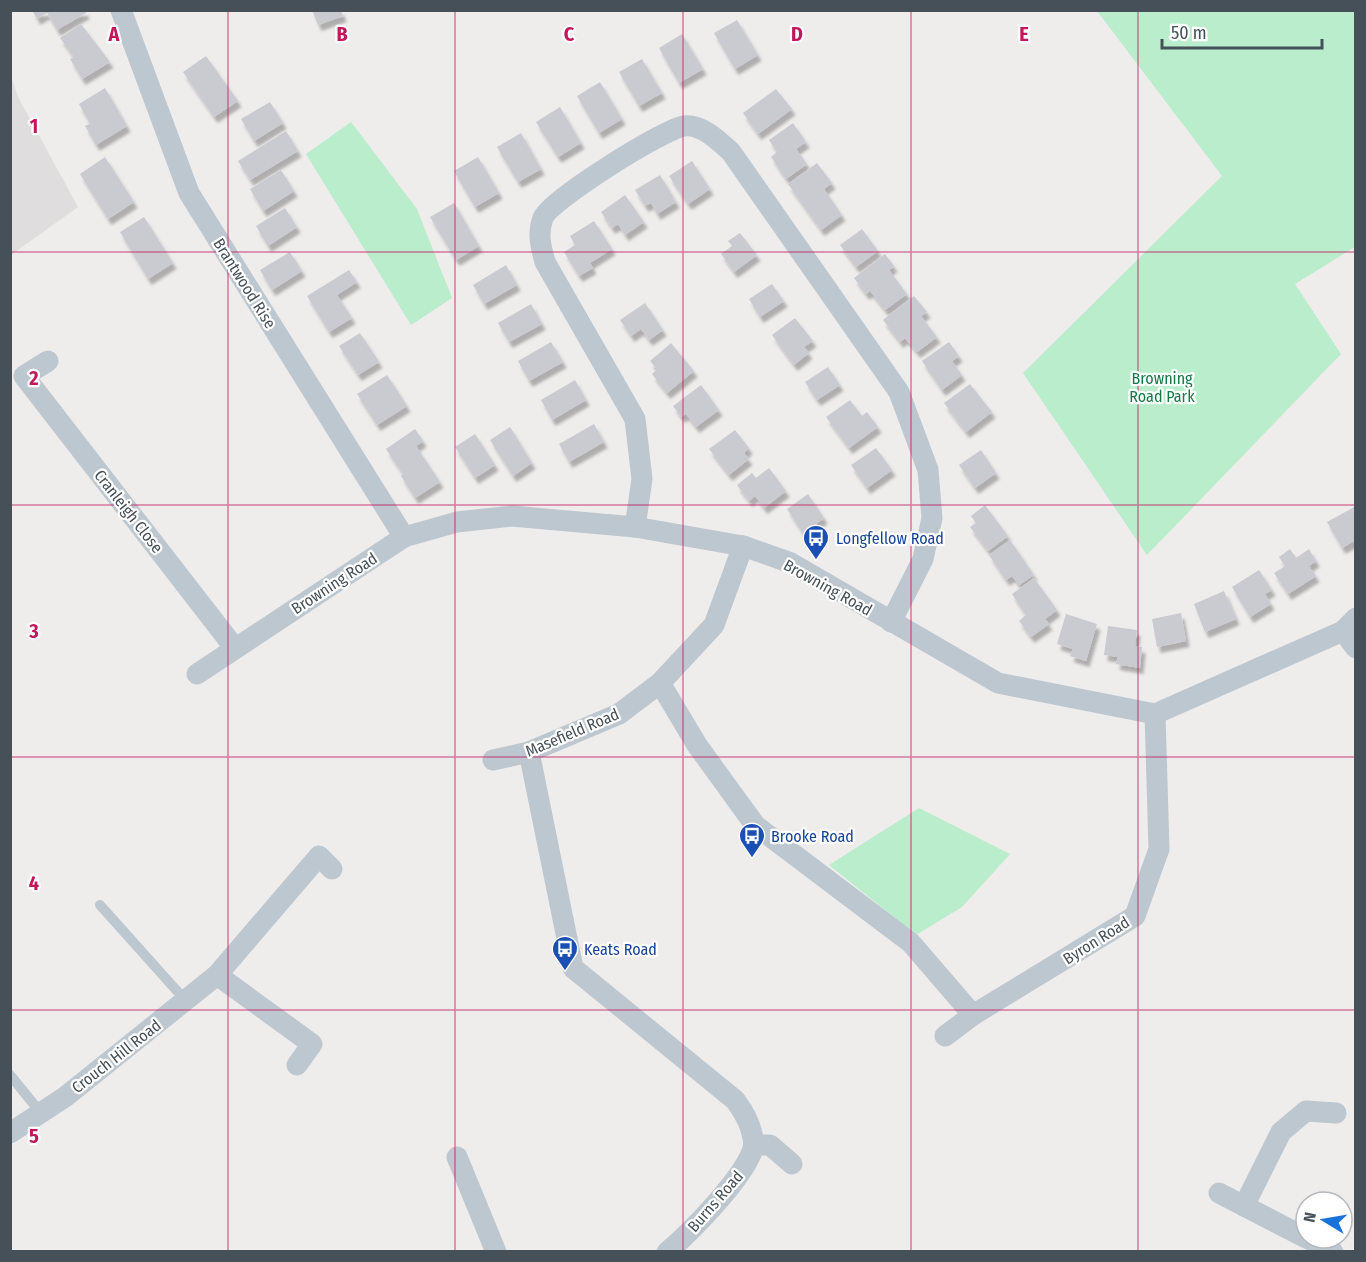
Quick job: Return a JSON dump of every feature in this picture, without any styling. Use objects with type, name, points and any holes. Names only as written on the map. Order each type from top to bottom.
[{"type":"street","name":"Brantwood Rise","points":[[122,10],[189,193],[404,537]]},
{"type":"street","points":[[635,527],[642,479],[635,419],[545,262],[539,240],[544,217],[558,200],[664,133],[686,126],[710,133],[731,152],[899,392],[928,470],[932,518],[923,559],[891,622]]},
{"type":"street","name":"Cranleigh Close","points":[[48,361],[17,380],[234,647]]},
{"type":"street","name":"Browning Road","points":[[197,674],[234,647],[404,537],[457,522],[512,516],[635,527],[743,546],[791,563],[998,683],[1155,714]]},
{"type":"street","name":"Masefield Road","points":[[493,760],[529,752],[619,714],[660,683],[714,625],[743,546]]},
{"type":"street","points":[[1155,714],[1349,624],[1356,648]]},
{"type":"street","points":[[660,683],[697,745],[755,825],[911,943],[973,1015]]},
{"type":"street","name":"Byron Road","points":[[945,1036],[973,1015],[1135,916],[1159,849],[1155,714]]},
{"type":"street","points":[[529,752],[573,968],[735,1100],[747,1115],[753,1131],[754,1145],[771,1145],[792,1164]]},
{"type":"street","name":"Crouch Hill Road","points":[[10,1133],[41,1113],[217,975],[320,856],[332,869]]},
{"type":"street","points":[[217,975],[312,1044],[297,1065]]},
{"type":"street","points":[[1244,1206],[1281,1132],[1306,1111],[1336,1113]]},
{"type":"street","name":"Burns Road","points":[[667,1251],[681,1240],[743,1170],[751,1157],[754,1145]]},
{"type":"street","points":[[457,1157],[496,1251]]},
{"type":"street","points":[[1219,1193],[1294,1232]]},
{"type":"lane","points":[[100,905],[186,1001]]},
{"type":"lane","points":[[10,1075],[41,1113]]},
{"type":"shaded area","points":[[10,73],[18,97],[78,207],[11,255]]},
{"type":"green space","name":"Browning Road Park","points":[[1097,11],[1355,11],[1355,247],[1295,284],[1341,354],[1147,555],[1023,373],[1222,176]]},
{"type":"green space","points":[[351,122],[417,209],[452,298],[411,325],[306,154]]},
{"type":"green space","points":[[919,808],[1010,854],[962,907],[916,935],[829,865]]},
{"type":"building","points":[[32,10],[85,10],[86,13],[57,30],[47,13],[37,19]]},
{"type":"building","points":[[312,10],[341,10],[343,16],[318,25]]},
{"type":"building","points":[[737,20],[758,55],[735,69],[714,33]]},
{"type":"building","points":[[81,24],[110,62],[82,79],[70,59],[74,57],[60,38]]},
{"type":"building","points":[[682,34],[703,69],[679,83],[659,48]]},
{"type":"building","points":[[206,56],[238,101],[214,117],[183,72]]},
{"type":"building","points":[[642,59],[662,93],[639,106],[619,72]]},
{"type":"building","points":[[600,82],[622,119],[599,133],[577,96]]},
{"type":"building","points":[[105,88],[127,126],[96,145],[85,126],[90,124],[79,104]]},
{"type":"building","points":[[776,89],[792,109],[758,134],[743,113]]},
{"type":"building","points":[[270,102],[283,123],[254,141],[241,119]]},
{"type":"building","points":[[560,107],[581,143],[558,157],[536,122]]},
{"type":"building","points":[[793,123],[806,142],[796,149],[807,164],[786,179],[771,157],[777,152],[769,140]]},
{"type":"building","points":[[286,131],[298,151],[250,180],[238,161]]},
{"type":"building","points":[[521,133],[541,169],[518,182],[497,147]]},
{"type":"building","points":[[105,157],[134,202],[108,219],[80,174]]},
{"type":"building","points":[[478,157],[499,193],[475,207],[454,171]]},
{"type":"building","points":[[692,161],[710,189],[688,204],[669,176]]},
{"type":"building","points":[[817,163],[832,183],[824,189],[842,215],[821,230],[788,184]]},
{"type":"building","points":[[281,170],[294,191],[263,211],[250,189]]},
{"type":"building","points":[[660,175],[676,202],[657,214],[651,203],[645,206],[635,190]]},
{"type":"building","points":[[625,195],[644,222],[625,235],[618,224],[612,228],[601,212]]},
{"type":"building","points":[[454,203],[479,246],[456,260],[430,217]]},
{"type":"building","points":[[285,208],[297,227],[268,246],[256,226]]},
{"type":"building","points":[[144,217],[173,263],[148,279],[120,232]]},
{"type":"building","points":[[594,221],[612,249],[590,263],[593,268],[579,276],[564,252],[575,245],[570,236]]},
{"type":"building","points":[[862,229],[878,251],[856,267],[840,245]]},
{"type":"building","points":[[740,233],[757,255],[734,272],[721,254],[732,246],[728,241]]},
{"type":"building","points":[[290,252],[302,271],[272,290],[260,270]]},
{"type":"building","points":[[885,254],[894,266],[889,270],[907,294],[885,310],[870,291],[866,294],[854,278]]},
{"type":"building","points":[[506,265],[517,285],[484,304],[473,285]]},
{"type":"building","points":[[349,270],[357,282],[337,295],[352,318],[329,332],[307,296]]},
{"type":"building","points":[[772,284],[784,301],[760,317],[749,299]]},
{"type":"building","points":[[914,296],[927,312],[921,316],[937,337],[917,352],[905,338],[900,342],[883,320]]},
{"type":"building","points":[[645,303],[663,330],[649,340],[641,329],[631,336],[620,320]]},
{"type":"building","points":[[531,304],[542,324],[509,342],[498,323]]},
{"type":"building","points":[[795,318],[813,341],[804,347],[809,353],[794,365],[772,335]]},
{"type":"building","points":[[360,333],[379,362],[358,375],[339,346]]},
{"type":"building","points":[[551,342],[563,362],[529,381],[518,361]]},
{"type":"building","points":[[949,342],[959,356],[952,361],[962,375],[942,390],[922,361]]},
{"type":"building","points":[[671,343],[694,371],[667,393],[652,374],[657,369],[650,361]]},
{"type":"building","points":[[828,367],[840,385],[817,400],[805,382]]},
{"type":"building","points":[[387,375],[407,406],[377,425],[357,394]]},
{"type":"building","points":[[575,380],[586,400],[552,420],[541,400]]},
{"type":"building","points":[[970,384],[992,412],[966,432],[944,403]]},
{"type":"building","points":[[701,385],[719,410],[696,427],[686,414],[681,417],[673,406]]},
{"type":"building","points":[[850,400],[862,416],[867,412],[878,427],[849,448],[826,417]]},
{"type":"building","points":[[594,424],[604,442],[569,462],[559,444]]},
{"type":"building","points":[[510,427],[532,463],[513,476],[490,440]]},
{"type":"building","points":[[415,429],[423,441],[416,446],[440,482],[415,498],[401,476],[403,474],[386,449]]},
{"type":"building","points":[[735,430],[749,448],[744,453],[749,459],[729,475],[709,449]]},
{"type":"building","points":[[475,434],[495,465],[475,478],[455,447]]},
{"type":"building","points":[[876,448],[892,470],[867,488],[851,465]]},
{"type":"building","points":[[981,450],[996,473],[975,488],[959,465]]},
{"type":"building","points":[[769,468],[786,491],[764,508],[755,496],[749,501],[737,485],[752,473],[756,478]]},
{"type":"building","points":[[808,494],[824,518],[803,533],[787,509]]},
{"type":"building","points":[[985,505],[1008,536],[988,551],[970,527],[976,523],[971,516]]},
{"type":"building","points":[[1356,506],[1356,540],[1342,548],[1327,522]]},
{"type":"building","points":[[1010,540],[1034,575],[1019,585],[1012,576],[1006,580],[989,555]]},
{"type":"building","points":[[1290,549],[1296,558],[1309,549],[1316,561],[1309,566],[1316,576],[1288,594],[1274,573],[1285,566],[1279,557]]},
{"type":"building","points":[[1259,570],[1272,590],[1265,594],[1271,604],[1250,617],[1232,587]]},
{"type":"building","points":[[1034,578],[1057,610],[1045,619],[1049,624],[1031,637],[1019,621],[1026,615],[1012,594]]},
{"type":"building","points":[[1224,591],[1236,619],[1205,632],[1194,604]]},
{"type":"building","points":[[1181,613],[1186,641],[1157,647],[1152,619]]},
{"type":"building","points":[[1066,614],[1097,624],[1086,661],[1070,656],[1073,649],[1057,644]]},
{"type":"building","points":[[1108,626],[1137,630],[1135,646],[1142,647],[1140,668],[1116,664],[1118,657],[1104,655]]},
{"type":"place","name":"Longfellow Road","points":[[816,561]]},
{"type":"place","name":"Brooke Road","points":[[752,859]]},
{"type":"place","name":"Keats Road","points":[[565,972]]}]
